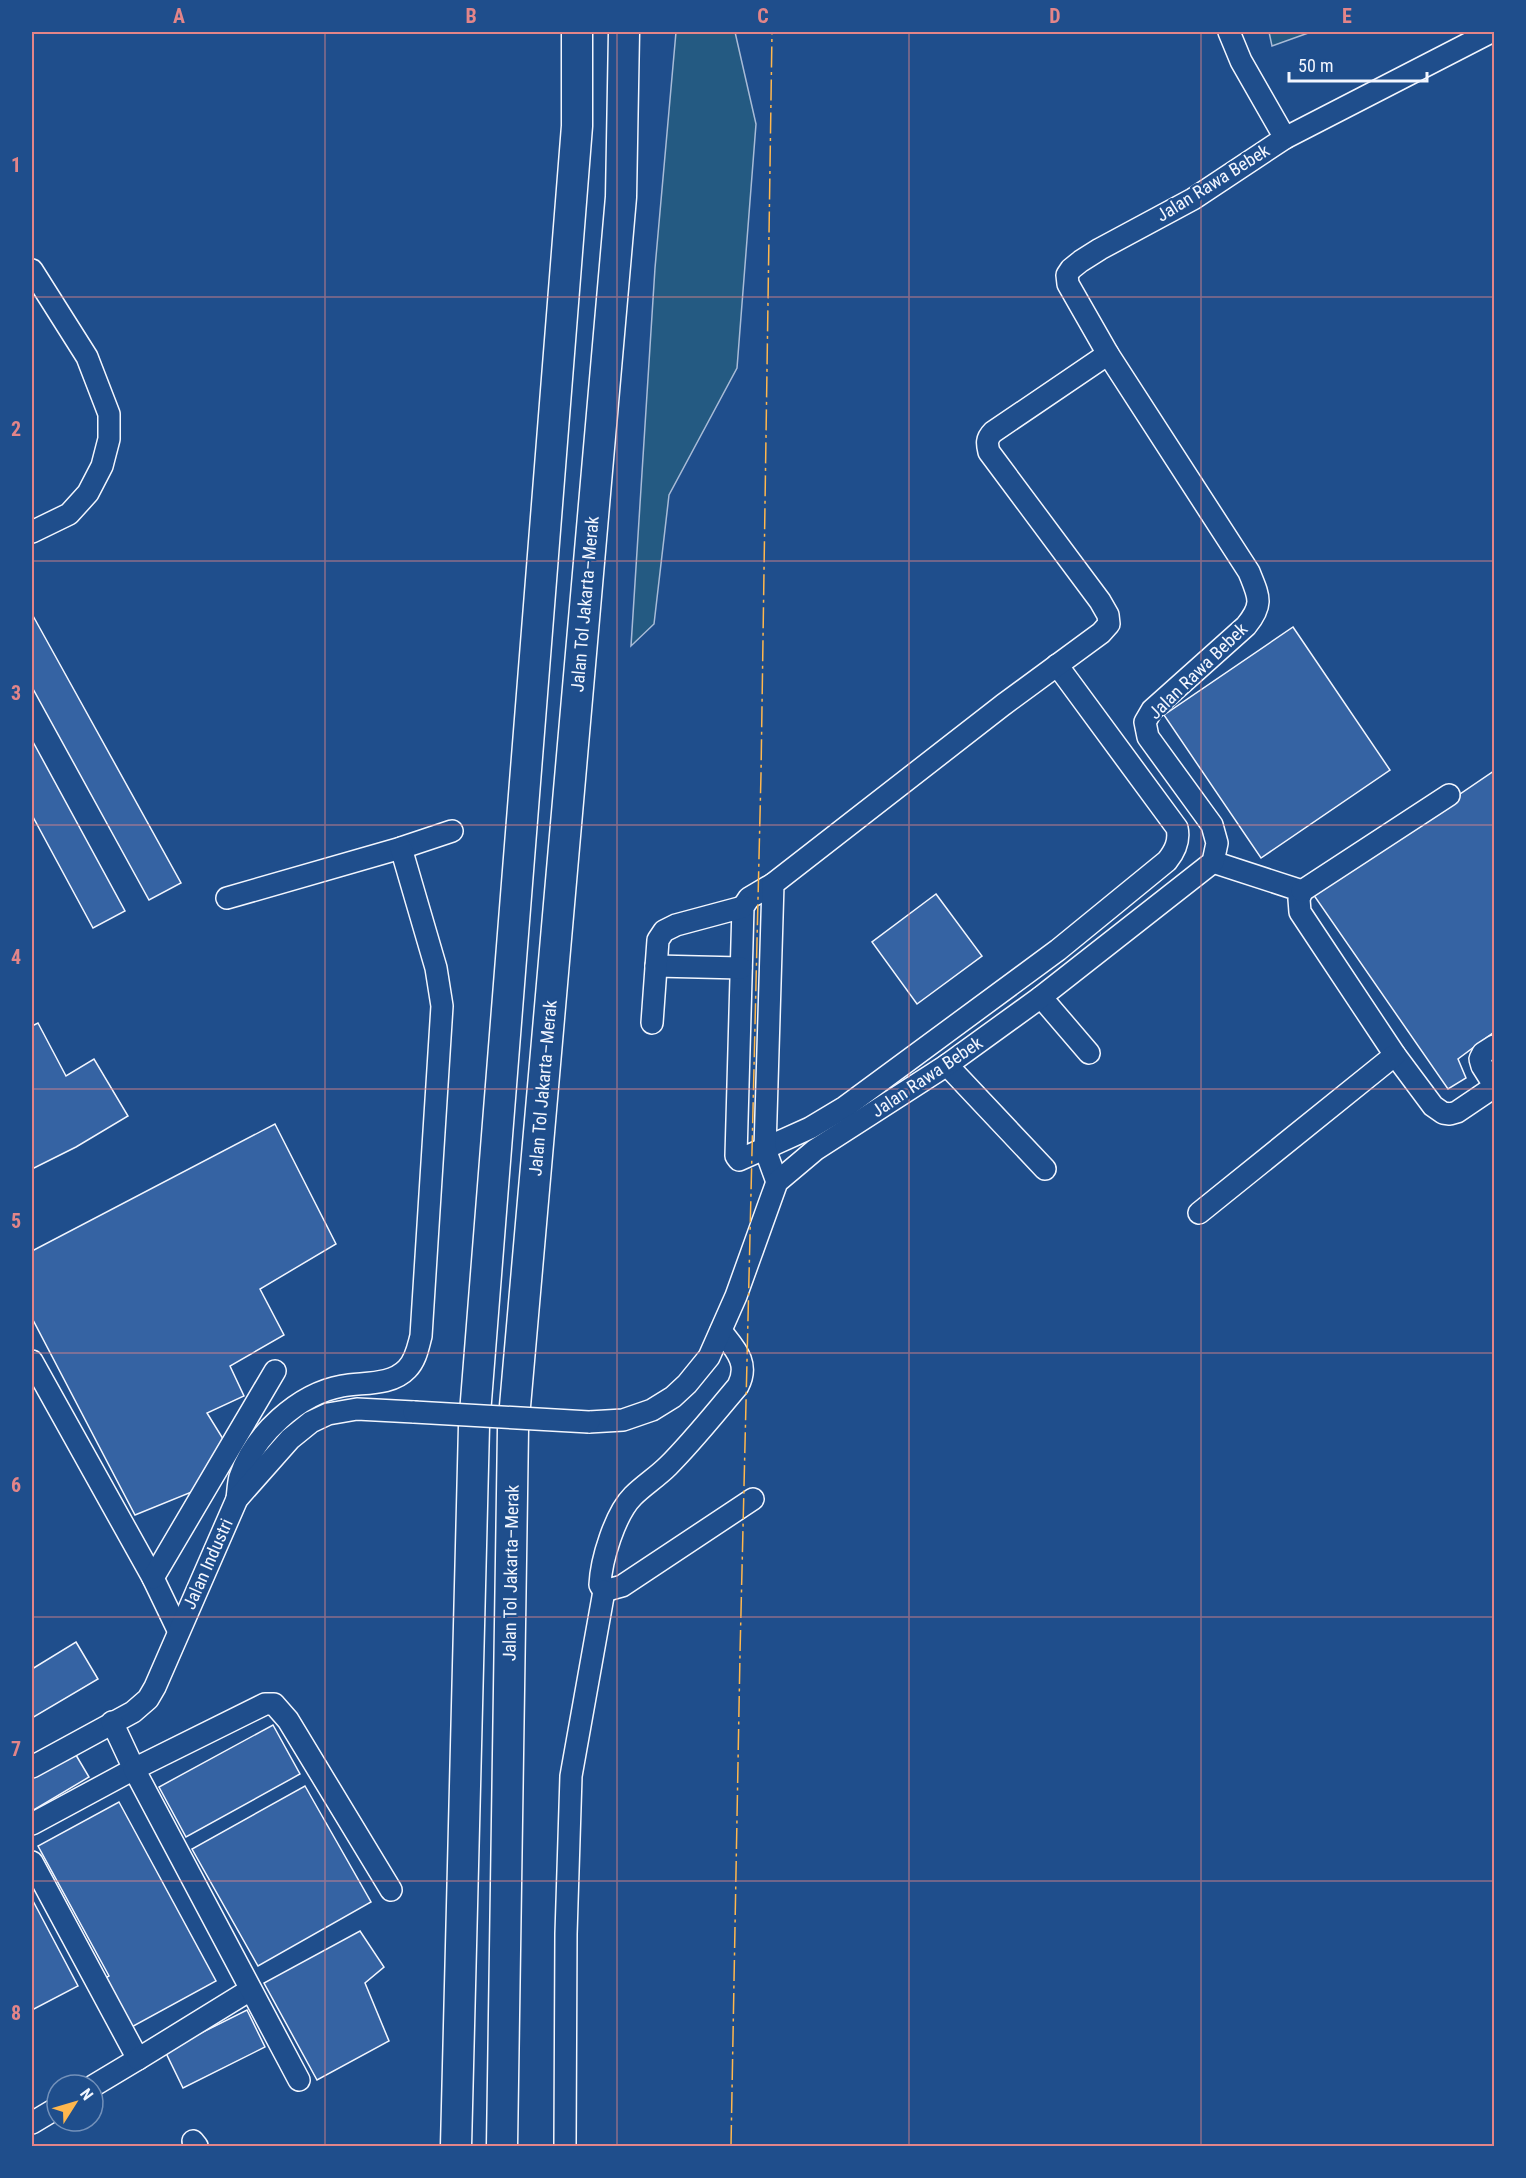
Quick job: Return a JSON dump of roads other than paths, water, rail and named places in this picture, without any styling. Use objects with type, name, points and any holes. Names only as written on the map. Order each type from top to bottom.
[{"type":"highway","points":[[456,2146],[474,1426],[577,126],[577,32]]},
{"type":"highway","name":"Jalan Tol Jakarta–Merak","points":[[502,2146],[513,1429],[621,197],[624,32]]},
{"type":"street","points":[[1229,32],[1241,60],[1286,138]]},
{"type":"street","name":"Jalan Rawa Bebek","points":[[589,1422],[623,1420],[652,1410],[673,1397],[687,1384],[709,1357],[758,1239],[777,1182],[815,1150],[947,1065],[1041,997],[1213,862],[1217,843],[1212,825],[1148,737],[1145,722],[1152,710],[1246,626],[1258,611],[1258,593],[1249,572],[1108,354],[1068,284],[1067,275],[1071,269],[1100,249],[1193,199],[1286,138],[1491,32]]},
{"type":"street","points":[[32,270],[87,357],[109,414],[110,439],[102,466],[88,494],[69,514],[32,532]]},
{"type":"street","points":[[1057,665],[1177,828],[1179,836],[1175,850],[1167,861],[1058,950],[902,1066],[818,1123],[739,1160],[736,1156],[743,908],[749,898],[773,884],[1003,705],[1057,665],[1101,633],[1109,624],[1109,619],[1100,601],[989,452],[987,443],[988,436],[993,432],[1108,354]]},
{"type":"street","points":[[1449,795],[1302,891],[1299,900],[1300,912],[1395,1054],[1434,1106],[1443,1113],[1458,1112],[1494,1086],[1480,1059],[1483,1053],[1494,1046]]},
{"type":"street","points":[[227,898],[452,831]]},
{"type":"street","points":[[237,1500],[240,1478],[254,1450],[273,1425],[295,1406],[318,1393],[342,1386],[373,1383],[391,1378],[407,1370],[417,1352],[421,1336],[442,1006],[436,968],[401,848]]},
{"type":"street","points":[[1213,862],[1302,891]]},
{"type":"street","points":[[773,884],[765,1149],[777,1182]]},
{"type":"street","points":[[652,1023],[658,940],[664,931],[676,925],[743,908]]},
{"type":"street","points":[[656,966],[741,968]]},
{"type":"street","points":[[1041,997],[1089,1053]]},
{"type":"street","points":[[1199,1213],[1395,1054]]},
{"type":"street","points":[[947,1065],[1045,1168]]},
{"type":"street","points":[[565,2146],[566,1934],[571,1776],[604,1591],[600,1585],[602,1565],[624,1508],[633,1496],[667,1467],[742,1379],[742,1362],[721,1331]]},
{"type":"street","points":[[32,1361],[153,1578],[178,1630]]},
{"type":"street","points":[[153,1578],[275,1371]]},
{"type":"street","name":"Jalan Industri","points":[[32,1767],[133,1712],[148,1699],[237,1500],[290,1439],[311,1422],[328,1414],[357,1409],[589,1422]]},
{"type":"street","points":[[604,1591],[622,1586],[753,1499]]},
{"type":"street","points":[[32,1824],[134,1769],[265,1704],[274,1704],[288,1720],[391,1890]]},
{"type":"street","points":[[112,1722],[134,1769],[299,2080]]},
{"type":"street","points":[[32,1862],[138,2059]]},
{"type":"street","points":[[105,2079],[250,1990]]},
{"type":"street","points":[[32,2123],[45,2115]]}]
